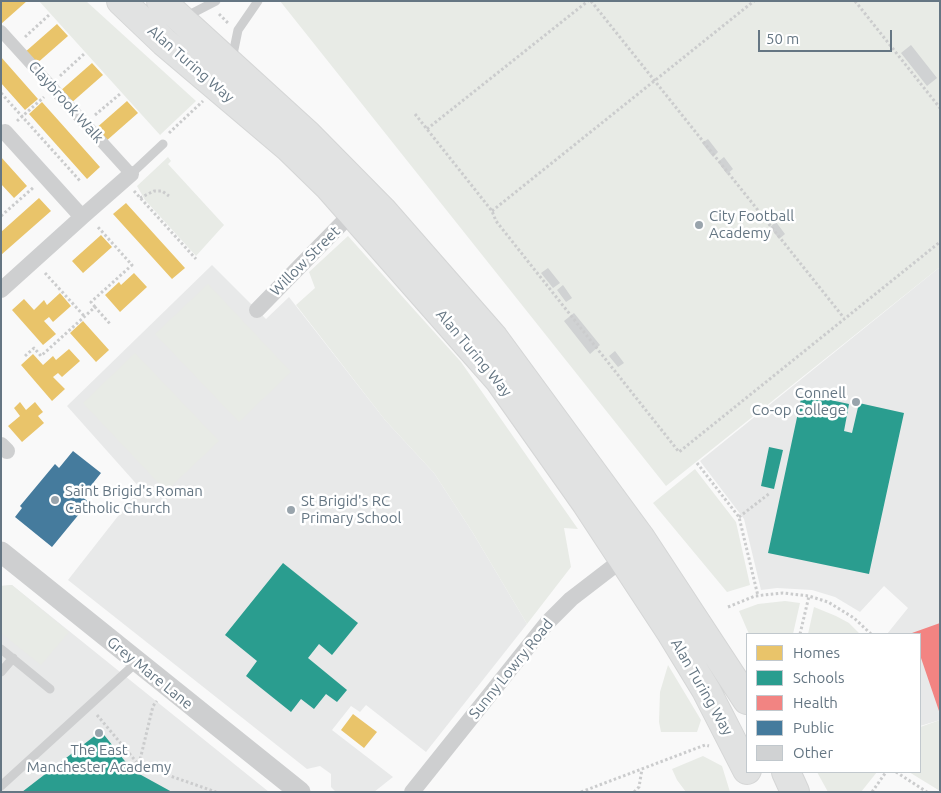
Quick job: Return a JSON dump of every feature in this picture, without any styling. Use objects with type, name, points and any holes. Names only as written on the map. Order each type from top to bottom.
[{"type":"highway","name":"Alan Turing Way","points":[[121,1],[307,134],[382,210],[494,338],[640,537],[746,698]]},
{"type":"highway","name":"Alan Turing Way","points":[[161,1],[181,19],[224,76],[288,147],[353,212],[499,380],[623,559],[706,690],[746,767]]},
{"type":"highway","name":"Alan Turing Way","points":[[749,773],[757,792]]},
{"type":"highway","points":[[786,773],[795,792]]},
{"type":"street","name":"Claybrook Walk","points":[[1,31],[86,124],[127,177]]},
{"type":"street","points":[[3,133],[84,215]]},
{"type":"street","points":[[1,290],[127,177]]},
{"type":"street","name":"Willow Street","points":[[257,310],[353,212]]},
{"type":"street","name":"Grey Mare Lane","points":[[2,554],[300,792]]},
{"type":"street","name":"Sunny Lowry Road","points":[[412,792],[547,623],[571,598],[623,559]]},
{"type":"lane","points":[[181,19],[216,1]]},
{"type":"lane","points":[[224,76],[238,30],[258,1]]},
{"type":"lane","points":[[127,177],[163,144]]},
{"type":"lane","points":[[1,649],[50,688]]},
{"type":"lane","points":[[1,672],[13,658]]},
{"type":"lane","points":[[1,786],[137,662]]},
{"type":"path","points":[[427,129],[589,1],[655,80],[844,318]]},
{"type":"path","points":[[492,211],[754,1]]},
{"type":"path","points":[[855,1],[940,108]]},
{"type":"path","points":[[216,12],[233,28]]},
{"type":"path","points":[[15,46],[49,16]]},
{"type":"path","points":[[3,133],[22,117],[84,54]]},
{"type":"path","points":[[163,144],[161,141],[224,76]]},
{"type":"path","points":[[1,93],[81,182]]},
{"type":"path","points":[[86,124],[120,94]]},
{"type":"path","points":[[415,114],[492,211],[496,222],[679,452],[940,242]]},
{"type":"path","points":[[1,216],[46,177]]},
{"type":"path","points":[[127,177],[140,198],[196,259]]},
{"type":"path","points":[[140,198],[154,191],[162,191],[169,196]]},
{"type":"path","points":[[1,209],[5,213]]},
{"type":"path","points":[[84,215],[132,265],[91,302],[111,325]]},
{"type":"path","points":[[34,261],[85,317]]},
{"type":"path","points":[[25,356],[34,348],[41,356],[95,308]]},
{"type":"path","points":[[697,463],[739,517],[758,596]]},
{"type":"path","points":[[739,517],[770,493]]},
{"type":"path","points":[[728,607],[758,596],[783,593],[809,596],[828,602],[854,618],[870,633]]},
{"type":"path","points":[[800,633],[809,596]]},
{"type":"path","points":[[139,765],[153,706],[169,688]]},
{"type":"path","points":[[89,706],[139,765],[216,792]]},
{"type":"path","points":[[581,792],[705,744],[711,747]]},
{"type":"path","points":[[634,792],[639,786],[642,768]]},
{"type":"path","points":[[872,792],[885,773]]},
{"type":"path","points":[[898,773],[927,792]]},
{"type":"shaded area","points":[[39,1],[86,1],[196,101],[160,135]]},
{"type":"shaded area","name":"City Football Academy","points":[[280,1],[940,1],[940,267],[666,486]]},
{"type":"shaded area","points":[[168,157],[171,161],[168,164],[224,225],[196,256],[145,200],[137,186]]},
{"type":"shaded area","points":[[348,236],[461,362],[578,529],[564,528],[571,567],[527,624],[473,533],[434,473],[385,420],[296,305],[315,288],[309,272]]},
{"type":"shaded area","name":"St Brigid's RC Primary School","points":[[212,265],[266,319],[289,297],[385,420],[434,473],[473,533],[527,624],[426,752],[366,705],[360,712],[351,706],[332,730],[393,777],[374,792],[336,792],[331,787],[331,774],[320,766],[307,769],[68,580],[140,488],[67,406]]},
{"type":"shaded area","name":"Connell Co-op College","points":[[940,267],[940,720],[921,726],[921,633],[888,633],[908,608],[884,586],[860,612],[835,597],[812,590],[777,588],[761,590],[744,519],[700,461]]},
{"type":"shaded area","points":[[208,284],[291,372],[239,422],[155,334]]},
{"type":"shaded area","points":[[135,353],[219,441],[166,491],[83,403]]},
{"type":"shaded area","points":[[695,469],[736,522],[750,585],[727,592],[653,503]]},
{"type":"shaded area","name":"The East Manchester Academy","points":[[12,585],[269,792],[1,792],[1,586]]},
{"type":"shaded area","points":[[12,585],[69,632],[41,665],[1,633],[1,586]]},
{"type":"shaded area","points":[[785,601],[800,603],[793,633],[749,633],[739,611],[758,604]]},
{"type":"shaded area","points":[[814,607],[849,623],[859,633],[808,633]]},
{"type":"shaded area","points":[[668,665],[701,720],[697,732],[661,732],[659,722],[660,692]]},
{"type":"shaded area","points":[[940,720],[940,791],[911,773],[921,773],[921,727]]},
{"type":"shaded area","points":[[703,756],[722,766],[730,792],[686,792],[677,780],[672,769]]},
{"type":"shaded area","points":[[818,773],[876,773],[861,792],[828,792]]},
{"type":"building: Homes","points":[[2,1],[27,1],[1,24]]},
{"type":"building: Homes","points":[[57,24],[68,36],[35,65],[24,53]]},
{"type":"building: Homes","points":[[1,57],[38,99],[25,110],[1,83]]},
{"type":"building: Homes","points":[[92,63],[103,75],[70,104],[59,92]]},
{"type":"building: Homes","points":[[127,101],[138,113],[105,142],[94,130]]},
{"type":"building: Homes","points":[[42,102],[100,167],[87,179],[29,114]]},
{"type":"building: Homes","points":[[1,157],[27,186],[14,198],[1,184]]},
{"type":"building: Homes","points":[[39,198],[51,211],[1,255],[1,232]]},
{"type":"building: Homes","points":[[126,203],[185,268],[172,279],[113,214]]},
{"type":"building: Homes","points":[[101,235],[112,247],[83,273],[72,261]]},
{"type":"building: Homes","points":[[134,273],[147,287],[120,312],[105,295],[119,282],[121,285]]},
{"type":"building: Homes","points":[[60,293],[71,306],[53,322],[49,317],[44,321],[56,334],[43,345],[12,310],[24,299],[34,310],[44,300],[47,305]]},
{"type":"building: Homes","points":[[83,321],[109,350],[96,362],[70,333]]},
{"type":"building: Homes","points":[[69,349],[80,361],[62,377],[58,373],[53,377],[65,389],[52,401],[21,365],[33,354],[43,365],[53,356],[56,360]]},
{"type":"building: Homes","points":[[20,402],[26,410],[35,402],[43,412],[38,416],[44,423],[22,442],[8,426],[20,416],[14,408]]},
{"type":"building: Homes","points":[[353,714],[377,732],[364,748],[341,730]]},
{"type":"building: Schools","points":[[802,394],[849,404],[844,431],[852,433],[859,403],[904,413],[869,574],[768,553]]},
{"type":"building: Schools","points":[[769,447],[783,450],[774,489],[761,486]]},
{"type":"building: Schools","points":[[283,563],[358,623],[332,655],[319,644],[308,658],[347,690],[337,702],[326,694],[314,709],[301,699],[291,712],[246,676],[257,661],[225,635]]},
{"type":"building: Schools","points":[[101,731],[132,770],[172,792],[22,792]]},
{"type":"building: Health","points":[[940,623],[940,711],[921,658],[921,633],[912,633]]},
{"type":"building: Public","name":"Saint Brigid's Roman Catholic Church","points":[[73,451],[101,473],[82,497],[89,502],[52,547],[15,517],[22,508],[20,506],[55,464],[59,468]]},
{"type":"building: Other","points":[[911,45],[937,78],[927,86],[901,53]]},
{"type":"building: Other","points":[[708,139],[718,152],[713,157],[702,143]]},
{"type":"building: Other","points":[[724,157],[733,169],[727,174],[718,162]]},
{"type":"building: Other","points":[[776,222],[785,234],[779,239],[770,227]]},
{"type":"building: Other","points":[[548,268],[560,283],[553,288],[541,273]]},
{"type":"building: Other","points":[[563,285],[572,298],[566,302],[557,290]]},
{"type":"building: Other","points":[[574,313],[600,345],[590,354],[564,321]]},
{"type":"building: Other","points":[[615,351],[624,363],[618,367],[609,356]]},
{"type":"place","name":"City Football Academy","points":[[699,225]]},
{"type":"place","name":"Connell Co-op College","points":[[856,402]]},
{"type":"place","name":"Saint Brigid's Roman Catholic Church","points":[[55,500]]},
{"type":"place","name":"St Brigid's RC Primary School","points":[[291,510]]},
{"type":"place","name":"The East Manchester Academy","points":[[99,733]]}]
